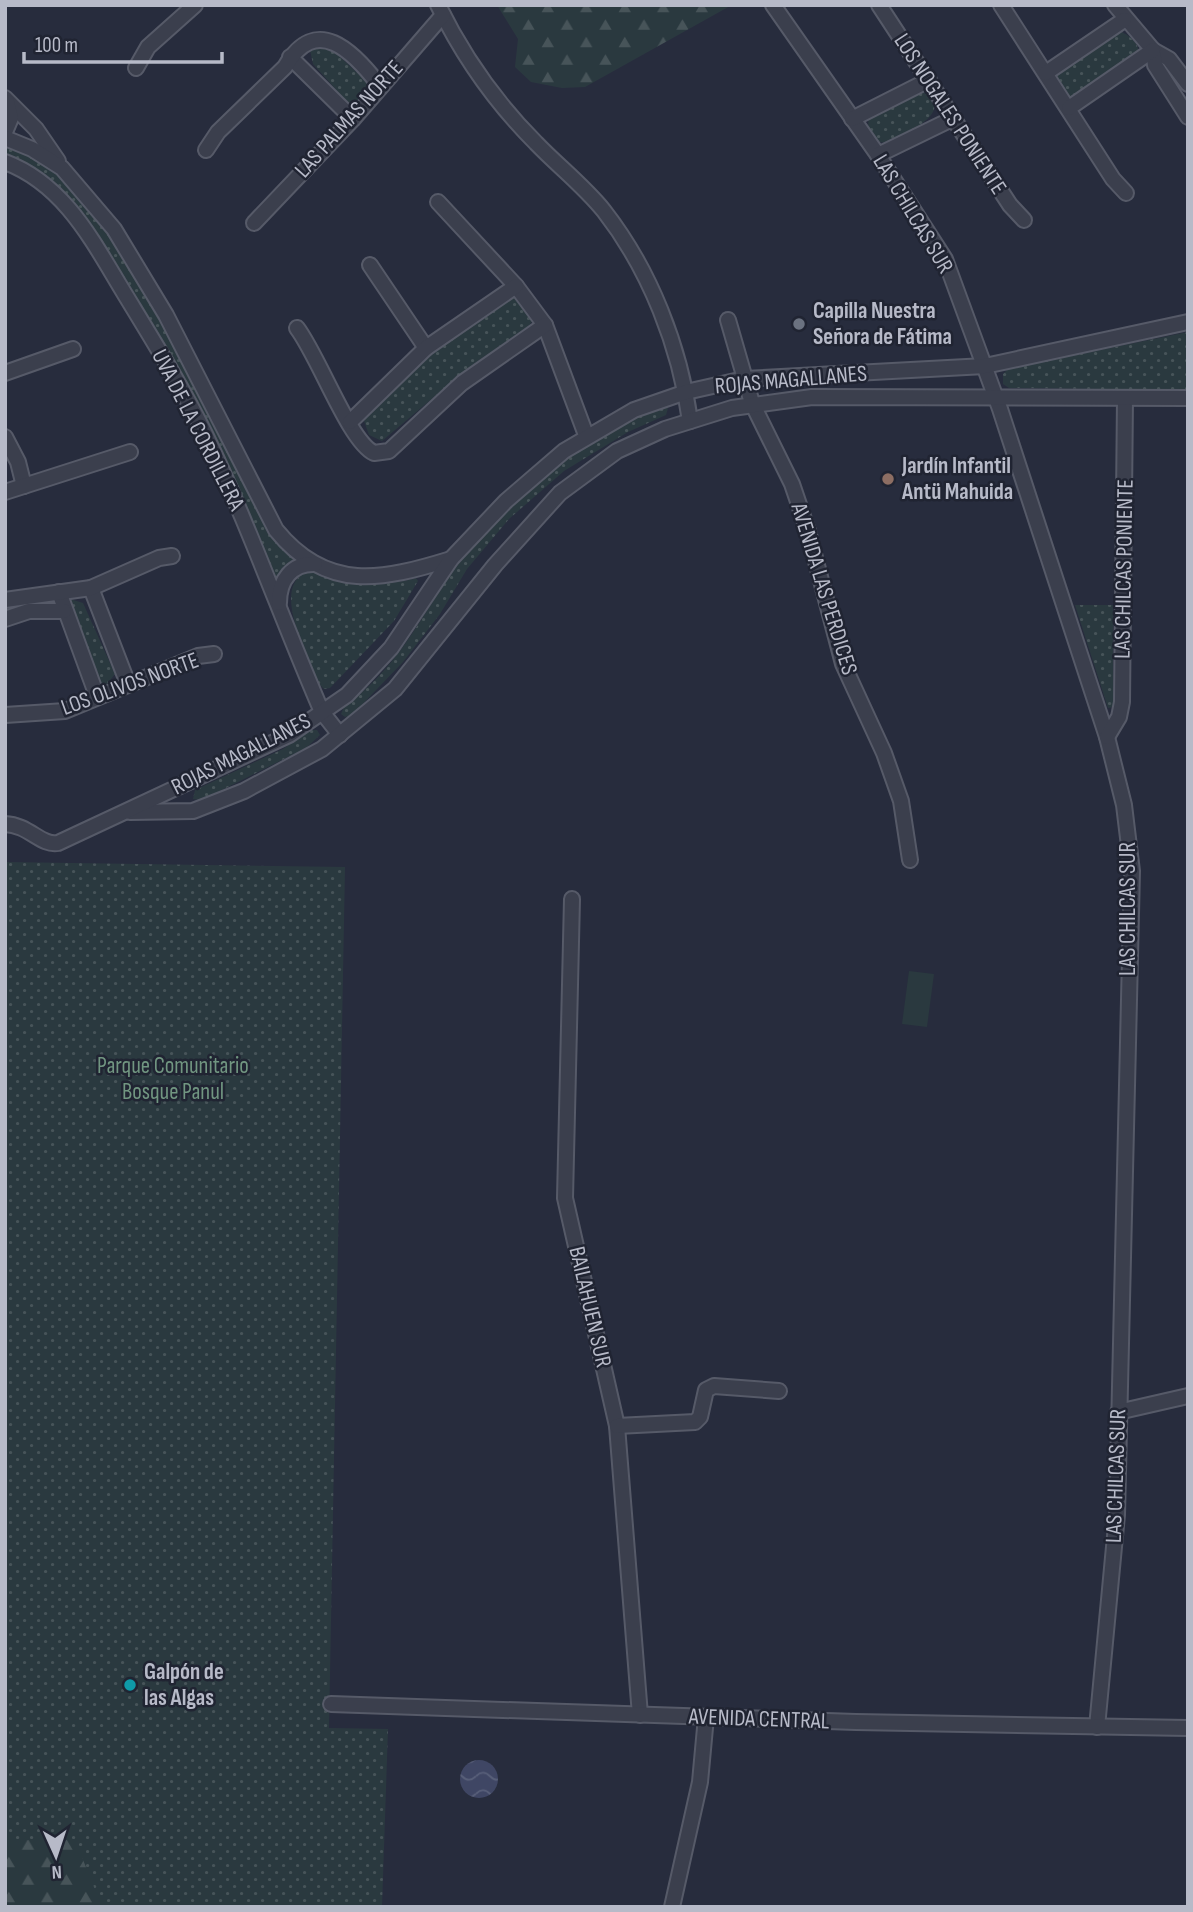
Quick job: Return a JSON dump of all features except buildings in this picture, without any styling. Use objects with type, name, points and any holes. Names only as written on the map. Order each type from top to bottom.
[{"type":"street","points":[[136,68],[148,47],[195,5]]},
{"type":"street","name":"LAS CHILCAS SUR","points":[[773,5],[878,155],[945,259],[985,366],[1107,737],[1124,805],[1132,870],[1115,1534],[1097,1727]]},
{"type":"street","name":"LOS NOGALES PONIENTE","points":[[879,5],[1010,205],[1024,220]]},
{"type":"street","points":[[1001,5],[1113,179],[1126,193]]},
{"type":"street","points":[[1115,5],[1153,50],[1169,59],[1188,84]]},
{"type":"street","points":[[440,10],[467,57],[502,106],[583,187],[615,227],[658,307],[686,392],[690,421]]},
{"type":"street","name":"LAS PALMAS NORTE","points":[[254,223],[353,119],[440,10]]},
{"type":"street","points":[[1046,73],[1125,20]]},
{"type":"street","points":[[206,150],[218,132],[285,66],[290,57],[306,42],[317,37],[331,40],[369,72],[380,86]]},
{"type":"street","points":[[1069,108],[1153,50]]},
{"type":"street","points":[[1153,50],[1155,65],[1188,117]]},
{"type":"street","points":[[290,57],[353,119]]},
{"type":"street","points":[[852,119],[929,80]]},
{"type":"street","name":"UVA DE LA CORDILLERA","points":[[5,132],[12,112],[5,98],[36,129],[62,168],[114,229],[166,315],[276,530],[291,547],[316,564],[342,574],[371,578],[400,575],[451,559]]},
{"type":"street","points":[[878,155],[954,118]]},
{"type":"street","name":"UVA DE LA CORDILLERA","points":[[5,138],[32,149],[62,168]]},
{"type":"street","name":"UVA DE LA CORDILLERA","points":[[5,162],[29,173],[54,191],[92,239],[162,354],[204,433],[279,603],[322,712],[340,735]]},
{"type":"street","points":[[438,202],[516,286],[545,325],[586,435]]},
{"type":"street","points":[[370,265],[426,348]]},
{"type":"street","points":[[350,422],[426,348],[516,286]]},
{"type":"street","name":"AVENIDA LAS PERDICES","points":[[728,320],[752,403],[792,484],[808,531],[843,664],[884,753],[901,801],[910,860]]},
{"type":"street","name":"ROJAS MAGALLANES","points":[[5,824],[23,826],[42,841],[58,844],[289,735],[347,695],[391,648],[451,559],[506,501],[542,468],[586,435],[634,410],[686,392],[744,379],[985,366],[1188,321]]},
{"type":"street","points":[[297,328],[310,345],[359,442],[374,453],[388,451],[462,383],[545,325]]},
{"type":"street","points":[[5,373],[73,349]]},
{"type":"street","name":"ROJAS MAGALLANES","points":[[125,811],[182,814],[208,806],[290,768],[340,735],[404,679],[495,565],[560,493],[617,452],[690,421],[752,403],[841,396],[1188,398]]},
{"type":"street","name":"LAS CHILCAS PONIENTE","points":[[1107,737],[1119,717],[1122,702],[1125,398]]},
{"type":"street","points":[[5,437],[18,462],[24,486]]},
{"type":"street","points":[[5,492],[130,452]]},
{"type":"street","points":[[5,600],[91,588],[159,558],[172,556]]},
{"type":"street","points":[[279,603],[281,585],[291,571],[307,564],[316,564]]},
{"type":"street","points":[[91,588],[128,684]]},
{"type":"street","points":[[59,592],[97,696]]},
{"type":"street","points":[[5,619],[29,611],[64,611]]},
{"type":"street","name":"LOS OLIVOS NORTE","points":[[5,715],[65,711],[198,656],[214,654]]},
{"type":"street","name":"BAILAHUEN SUR","points":[[572,899],[565,1198],[617,1426],[640,1715]]},
{"type":"street","points":[[617,1426],[695,1422],[700,1417],[706,1390],[714,1386],[779,1391]]},
{"type":"street","points":[[1118,1412],[1188,1396]]},
{"type":"street","name":"AVENIDA CENTRAL","points":[[331,1704],[856,1722],[1188,1728]]},
{"type":"street","points":[[672,1907],[701,1782],[706,1717]]},
{"type":"green space","points":[[497,5],[730,6],[585,87],[562,88],[531,82],[515,67],[518,39]]},
{"type":"green space","points":[[1118,31],[1133,40],[1139,54],[1074,97],[1065,95],[1053,81],[1056,69]]},
{"type":"green space","points":[[319,45],[336,53],[369,84],[371,89],[360,102],[349,104],[313,64],[310,50]]},
{"type":"green space","points":[[917,92],[929,95],[935,105],[927,119],[885,143],[873,138],[868,127],[869,118]]},
{"type":"green space","points":[[5,145],[31,155],[69,183],[99,220],[182,356],[261,517],[274,538],[297,559],[298,562],[278,578],[273,576],[234,480],[198,404],[80,212],[57,187],[5,156]]},
{"type":"green space","points":[[517,297],[534,317],[529,326],[472,365],[382,441],[369,435],[364,421],[414,370],[481,316]]},
{"type":"green space","points":[[1188,332],[1188,390],[1009,388],[1003,384],[1003,374],[1008,369]]},
{"type":"green space","points":[[665,406],[668,408],[666,415],[628,432],[564,471],[509,519],[467,569],[440,614],[403,662],[352,715],[345,717],[341,714],[345,705],[391,663],[469,548],[517,497],[544,474],[602,435]]},
{"type":"green space","points":[[319,569],[367,582],[416,578],[418,581],[394,621],[330,688],[324,689],[317,682],[298,634],[291,599],[294,585],[302,574]]},
{"type":"green space","points":[[70,599],[83,603],[115,674],[107,684],[98,683],[68,601]]},
{"type":"green space","points":[[1075,605],[1113,605],[1113,707],[1108,708]]},
{"type":"green space","points":[[310,730],[317,730],[320,735],[306,748],[202,800],[193,799],[195,790],[283,749]]},
{"type":"green space","name":"Parque Comunitario Bosque Panul","points":[[5,862],[345,867],[329,1728],[388,1729],[382,1907],[5,1907]]},
{"type":"green space","points":[[909,971],[934,974],[927,1027],[902,1024]]},
{"type":"green space","points":[[5,1840],[75,1840],[102,1907],[5,1907]]},
{"type":"water","points":[[479,1760],[492,1766],[498,1779],[492,1792],[479,1798],[466,1792],[460,1779],[466,1766]]},
{"type":"place","name":"Capilla Nuestra Señora de Fátima","points":[[799,324]]},
{"type":"place","name":"Jardín Infantil Antü Mahuida","points":[[888,479]]},
{"type":"place","name":"Galpón de las Algas","points":[[130,1685]]}]
